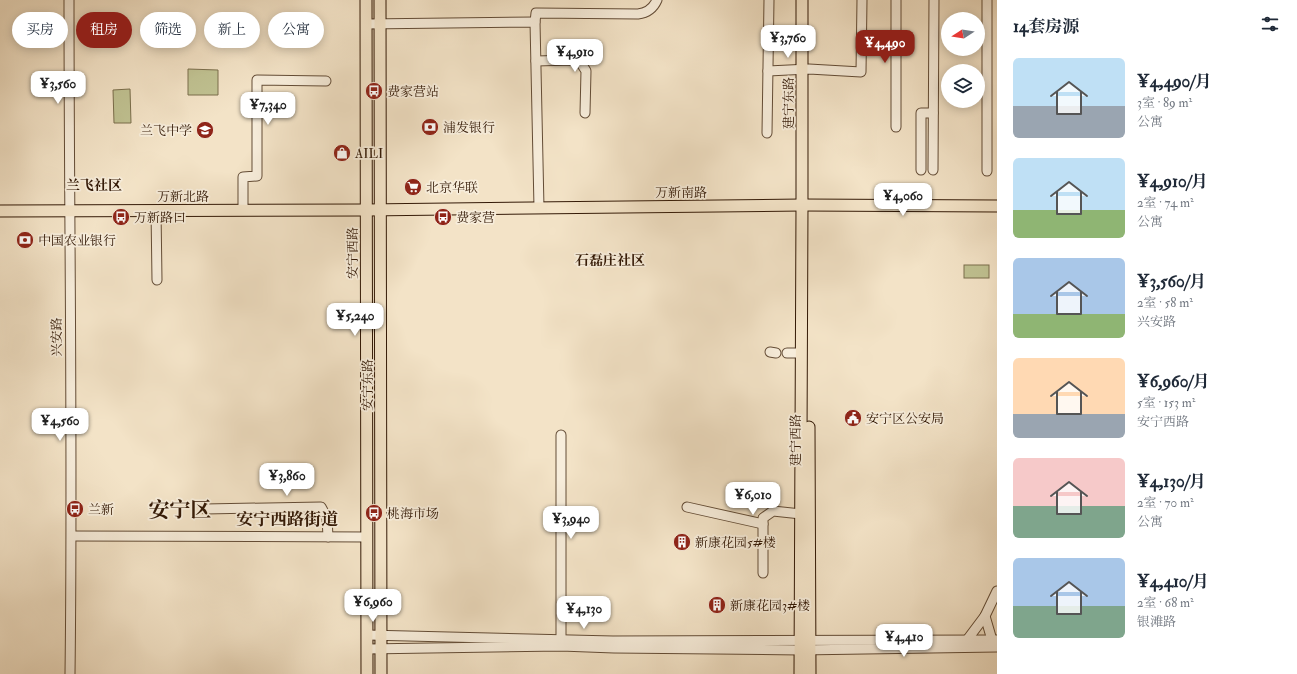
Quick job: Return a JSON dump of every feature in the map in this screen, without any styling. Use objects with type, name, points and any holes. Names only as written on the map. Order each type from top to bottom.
[{"type":"main road","name":"安宁西路","points":[[366,0],[367,674]]},
{"type":"main road","name":"安宁东路","points":[[380,0],[381,674]]},
{"type":"main road","name":"建宁东路","points":[[802,0],[806,69]]},
{"type":"main road","name":"建宁东路","points":[[806,205],[806,69],[808,0]]},
{"type":"main road","name":"万新南路","points":[[366,210],[806,205],[997,206]]},
{"type":"main road","name":"建宁西路","points":[[806,205],[801,354],[801,514],[805,645],[810,674]]},
{"type":"main road","name":"建宁西路","points":[[800,674],[805,645],[808,308],[806,205]]},
{"type":"main road","name":"万新北路","points":[[0,211],[366,210]]},
{"type":"main road","points":[[367,609],[373,611],[381,609]]},
{"type":"street","name":"兴安路","points":[[69,0],[68,210],[72,536],[70,674]]},
{"type":"street","points":[[539,208],[536,13],[638,14],[645,13],[650,9],[656,0]]},
{"type":"street","points":[[767,133],[769,0]]},
{"type":"street","points":[[768,71],[806,69],[861,72],[862,0]]},
{"type":"street","points":[[896,0],[896,127]]},
{"type":"street","points":[[933,170],[934,0]]},
{"type":"street","points":[[987,0],[987,171]]},
{"type":"street","points":[[366,24],[535,22]]},
{"type":"street","points":[[536,60],[572,60],[580,63],[586,71],[586,113]]},
{"type":"street","points":[[243,210],[243,176],[257,176],[257,80],[326,81]]},
{"type":"street","points":[[921,170],[921,113],[934,113]]},
{"type":"street","points":[[156,210],[157,280]]},
{"type":"street","points":[[787,353],[801,354]]},
{"type":"street","points":[[560,643],[561,435]]},
{"type":"street","points":[[205,509],[321,507],[327,518],[328,537]]},
{"type":"street","points":[[687,507],[763,524]]},
{"type":"street","points":[[763,573],[763,518],[773,511],[801,514]]},
{"type":"street","points":[[72,536],[367,537]]},
{"type":"street","points":[[967,640],[985,616],[997,591]]},
{"type":"street","points":[[985,616],[995,642]]},
{"type":"street","points":[[367,635],[560,643]]},
{"type":"street","points":[[805,645],[967,640],[995,642]]},
{"type":"street","points":[[367,648],[613,641],[805,645],[995,642]]},
{"type":"green space","points":[[188,69],[218,70],[218,95],[188,95]]},
{"type":"green space","points":[[130,89],[131,123],[114,123],[113,90]]},
{"type":"green space","points":[[964,265],[989,265],[989,278],[964,278]]},
{"type":"place","name":"费家营站","points":[[374,91]]},
{"type":"place","name":"浦发银行","points":[[430,127]]},
{"type":"place","name":"兰飞中学","points":[[205,130]]},
{"type":"place","name":"AILI","points":[[342,153]]},
{"type":"place","name":"北京华联","points":[[413,187]]},
{"type":"place","name":"万新路口","points":[[121,217]]},
{"type":"place","name":"费家营","points":[[443,217]]},
{"type":"place","name":"中国农业银行","points":[[25,240]]},
{"type":"place","name":"安宁区公安局","points":[[853,418]]},
{"type":"place","name":"兰新","points":[[75,509]]},
{"type":"place","name":"桃海市场","points":[[374,513]]},
{"type":"place","name":"新康花园5#楼","points":[[682,542]]},
{"type":"place","name":"新康花园3#楼","points":[[717,605]]},
{"type":"district","name":"兰飞社区","points":[[94,185]]},
{"type":"district","name":"石磊庄社区","points":[[610,260]]},
{"type":"district","name":"安宁区","points":[[180,510]]},
{"type":"district","name":"安宁西路街道","points":[[287,519]]}]
